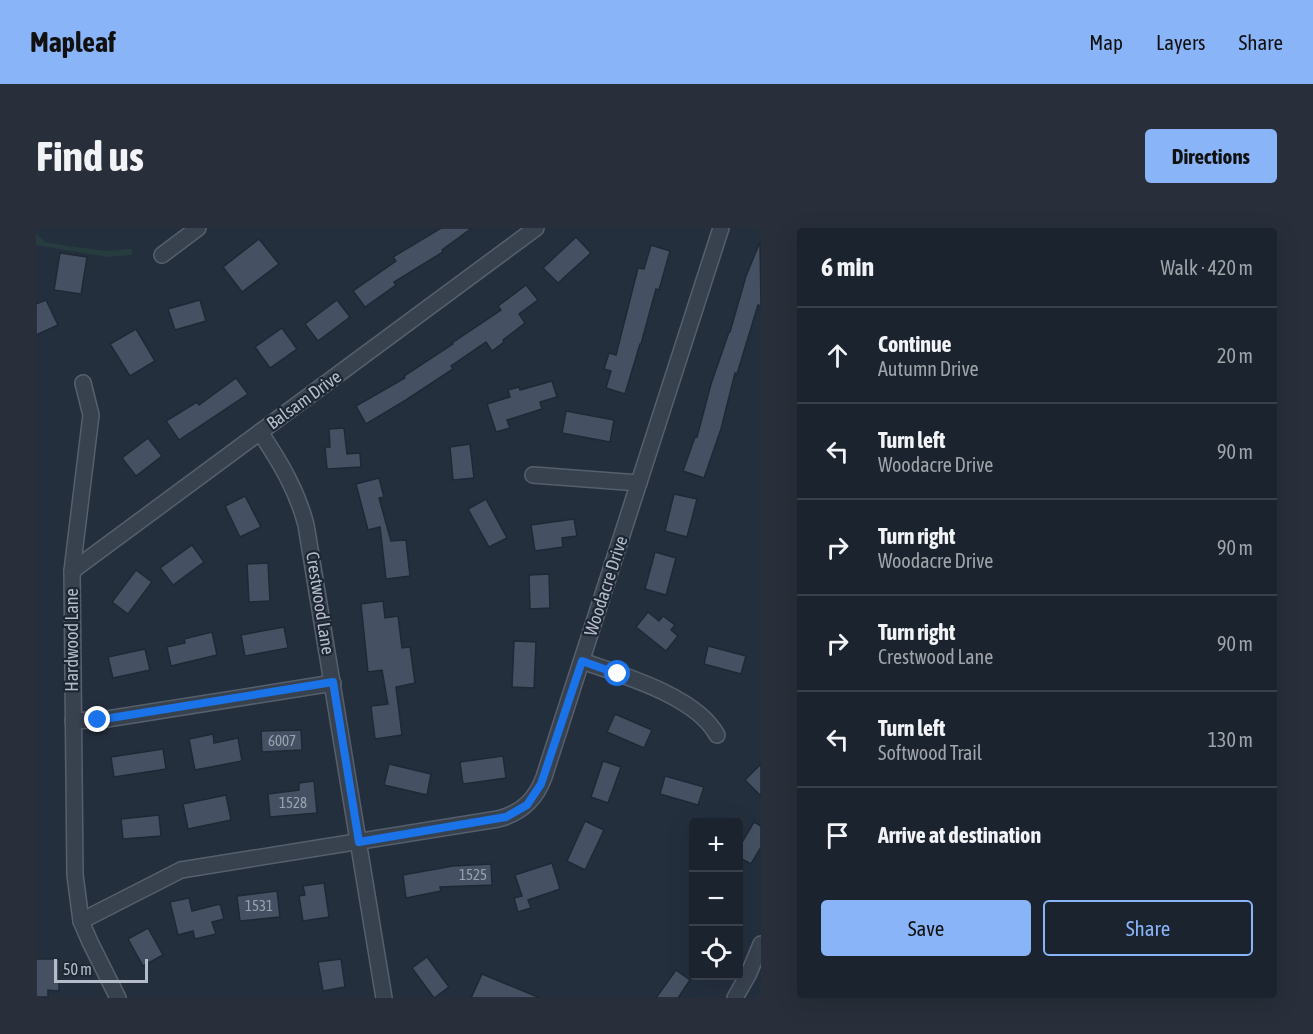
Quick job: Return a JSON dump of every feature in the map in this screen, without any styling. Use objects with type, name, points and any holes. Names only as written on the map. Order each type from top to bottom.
[{"type":"street","points":[[162,255],[198,228]]},
{"type":"street","name":"Balsam Drive","points":[[72,571],[536,228]]},
{"type":"street","name":"Woodacre Drive","points":[[81,921],[181,870],[498,819],[513,814],[527,805],[541,784],[721,228]]},
{"type":"street","name":"Hardwood Lane","points":[[83,383],[91,408],[91,423],[72,571],[75,875],[81,921],[118,998]]},
{"type":"street","name":"Crestwood Lane","points":[[260,432],[289,478],[302,507],[384,998]]},
{"type":"street","points":[[532,475],[639,483]]},
{"type":"street","points":[[582,661],[638,681],[692,708],[707,719],[717,735]]},
{"type":"street","points":[[73,721],[107,719],[333,682]]},
{"type":"street","points":[[735,998],[761,944]]},
{"type":"green space","points":[[36,233],[45,242],[108,251],[132,249],[132,255],[107,257],[36,245]]},
{"type":"building","points":[[441,228],[472,228],[442,250],[443,252],[394,282],[396,285],[365,307],[353,291],[396,261],[393,257]]},
{"type":"building","points":[[576,237],[591,253],[558,283],[543,268]]},
{"type":"building","points":[[259,239],[279,264],[242,292],[223,267]]},
{"type":"building","points":[[760,242],[761,306],[758,305],[737,374],[735,373],[721,429],[704,478],[683,471],[695,437],[697,437],[711,384],[730,332],[746,276]]},
{"type":"building","points":[[651,245],[670,251],[659,290],[656,289],[625,394],[606,388],[611,371],[604,369],[609,353],[616,355],[638,268],[644,269]]},
{"type":"building","points":[[60,253],[87,257],[81,294],[54,290]]},
{"type":"building","points":[[526,285],[538,300],[519,314],[525,323],[503,340],[504,342],[492,351],[486,342],[451,366],[453,369],[366,424],[356,406],[405,378],[404,376],[501,310],[498,306]]},
{"type":"building","points":[[46,300],[58,325],[36,335],[36,304]]},
{"type":"building","points":[[200,300],[206,321],[175,330],[168,309]]},
{"type":"building","points":[[337,300],[350,317],[318,341],[305,324]]},
{"type":"building","points":[[282,328],[297,349],[270,368],[255,347]]},
{"type":"building","points":[[136,329],[155,361],[130,376],[110,344]]},
{"type":"building","points":[[236,378],[248,394],[179,440],[166,421],[197,402],[199,405]]},
{"type":"building","points":[[552,381],[557,397],[540,402],[542,409],[507,420],[510,428],[496,432],[487,404],[510,397],[508,390],[519,387],[520,390]]},
{"type":"building","points":[[566,411],[614,420],[610,442],[562,433]]},
{"type":"building","points":[[344,428],[347,454],[360,453],[361,467],[327,469],[325,447],[330,447],[329,429]]},
{"type":"building","points":[[148,438],[162,456],[136,476],[122,458]]},
{"type":"building","points":[[470,444],[474,478],[453,480],[450,447]]},
{"type":"building","points":[[379,478],[384,497],[379,498],[391,541],[406,540],[410,576],[386,579],[380,527],[368,530],[356,484]]},
{"type":"building","points":[[674,494],[697,499],[687,537],[665,531]]},
{"type":"building","points":[[245,496],[261,527],[240,537],[225,506]]},
{"type":"building","points":[[486,499],[507,538],[489,547],[468,509]]},
{"type":"building","points":[[574,519],[577,536],[562,538],[563,547],[535,551],[531,525]]},
{"type":"building","points":[[192,545],[204,562],[173,585],[160,568]]},
{"type":"building","points":[[655,552],[676,558],[666,595],[645,589]]},
{"type":"building","points":[[268,563],[270,601],[249,602],[247,564]]},
{"type":"building","points":[[136,570],[152,582],[128,614],[112,602]]},
{"type":"building","points":[[549,574],[550,608],[530,609],[529,575]]},
{"type":"building","points":[[383,601],[385,618],[398,616],[402,648],[410,647],[415,683],[396,687],[402,735],[375,739],[371,706],[388,704],[382,670],[368,672],[361,604]]},
{"type":"building","points":[[648,612],[659,621],[663,616],[675,625],[671,630],[678,636],[666,651],[636,627]]},
{"type":"building","points":[[284,627],[288,648],[245,656],[241,635]]},
{"type":"building","points":[[212,632],[217,655],[171,666],[167,647],[185,643],[184,639]]},
{"type":"building","points":[[514,641],[536,642],[534,688],[512,687]]},
{"type":"building","points":[[708,646],[746,656],[741,674],[704,664]]},
{"type":"building","points":[[145,649],[150,670],[113,678],[108,657]]},
{"type":"building","points":[[615,714],[652,730],[644,748],[607,732]]},
{"type":"building","points":[[301,730],[302,750],[262,752],[261,731]]},
{"type":"building","points":[[213,734],[214,743],[238,738],[242,761],[195,770],[189,739]]},
{"type":"building","points":[[163,749],[166,769],[114,777],[111,757]]},
{"type":"building","points":[[503,756],[506,778],[463,784],[460,762]]},
{"type":"building","points":[[603,761],[621,767],[608,803],[591,797]]},
{"type":"building","points":[[389,764],[431,774],[427,795],[384,785]]},
{"type":"building","points":[[761,764],[761,796],[745,780]]},
{"type":"building","points":[[665,776],[704,787],[698,805],[660,794]]},
{"type":"building","points":[[314,781],[317,813],[270,817],[268,794],[299,790],[299,783]]},
{"type":"building","points":[[226,795],[231,820],[188,829],[183,804]]},
{"type":"building","points":[[159,815],[161,836],[123,839],[121,819]]},
{"type":"building","points":[[585,821],[604,830],[585,870],[567,861]]},
{"type":"building","points":[[754,822],[761,826],[761,847],[751,864],[743,860],[743,841]]},
{"type":"building","points":[[552,863],[560,889],[528,900],[531,908],[518,912],[514,898],[522,896],[515,875]]},
{"type":"building","points":[[491,864],[492,885],[440,887],[441,891],[406,898],[403,875],[453,866]]},
{"type":"building","points":[[324,883],[329,917],[303,921],[299,896],[305,895],[303,886]]},
{"type":"building","points":[[277,891],[280,917],[240,921],[237,896]]},
{"type":"building","points":[[189,898],[192,911],[220,904],[224,919],[212,922],[216,934],[195,939],[193,931],[178,935],[170,902]]},
{"type":"building","points":[[148,928],[163,955],[143,966],[128,939]]},
{"type":"building","points":[[427,957],[449,987],[434,998],[412,968]]},
{"type":"building","points":[[36,959],[59,959],[59,991],[48,990],[48,997],[36,997]]},
{"type":"building","points":[[341,959],[345,987],[323,991],[318,962]]},
{"type":"building","points":[[676,970],[690,980],[678,998],[656,998]]},
{"type":"building","points":[[482,974],[540,998],[471,998]]},
{"type":"route","points":[[98,720],[333,682],[359,842],[498,819],[520,810],[537,793],[541,784],[582,661],[618,674]]}]
